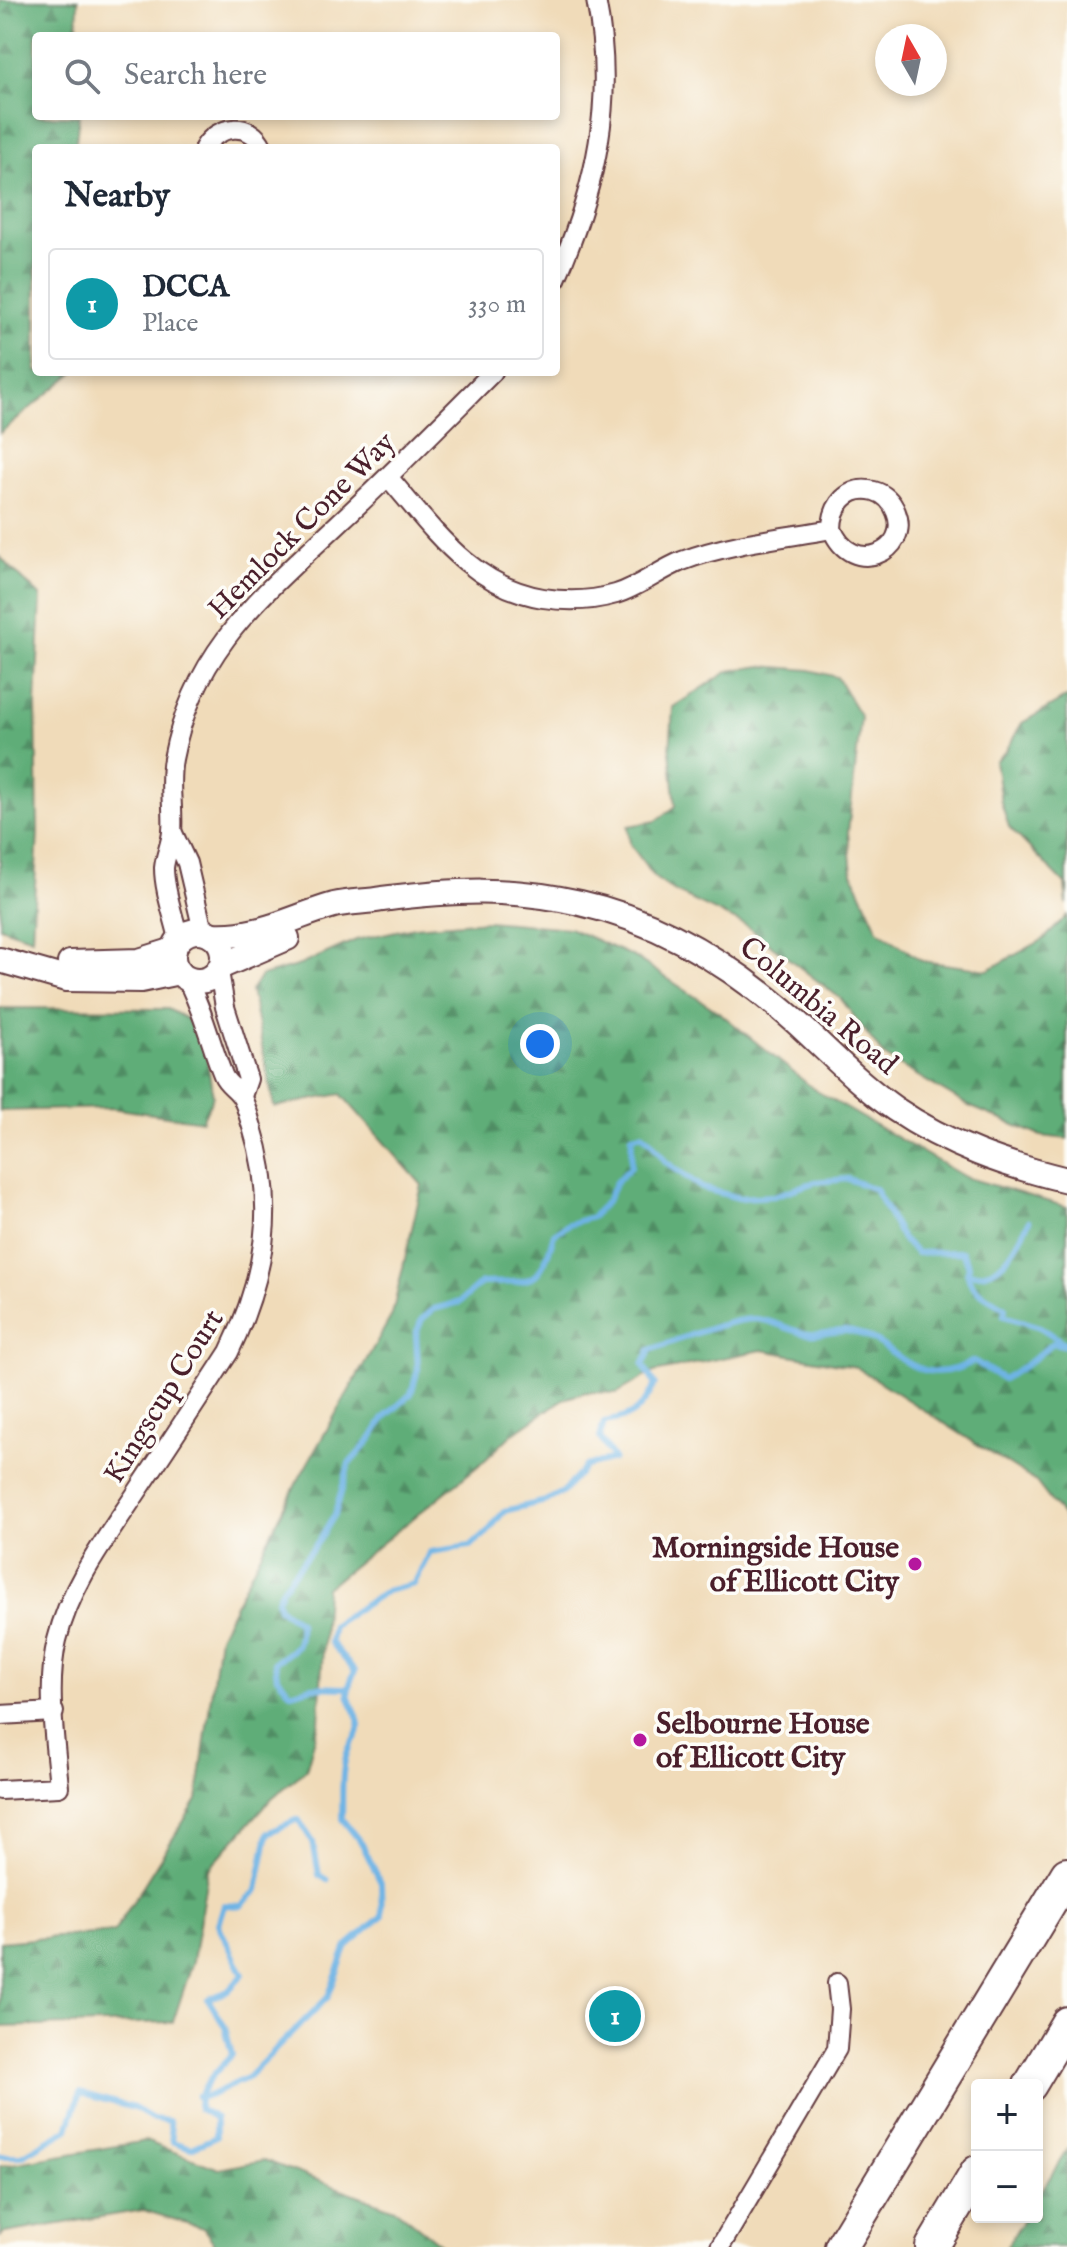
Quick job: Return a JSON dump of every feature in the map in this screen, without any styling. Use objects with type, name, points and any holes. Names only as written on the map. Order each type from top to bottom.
[{"type":"highway","points":[[841,2247],[1067,1874]]},
{"type":"highway","points":[[1034,2079],[1067,2023]]},
{"type":"highway","points":[[932,2247],[971,2182]]},
{"type":"street","points":[[560,269],[588,197],[598,150],[604,56],[596,0]]},
{"type":"street","points":[[207,144],[213,135],[226,128],[241,128],[251,133],[260,144]]},
{"type":"street","name":"Hemlock Cone Way","points":[[179,960],[164,869],[172,831],[172,764],[179,731],[192,695],[215,652],[245,612],[489,376]]},
{"type":"street","points":[[388,477],[453,552],[480,573],[504,588],[564,601],[590,600],[618,593],[681,562],[713,551],[832,529]]},
{"type":"street","name":"Hemlock Cone Way","points":[[172,831],[187,863],[208,933]]},
{"type":"street","name":"Columbia Road","points":[[208,933],[250,934],[337,904],[467,890],[505,890],[584,904],[630,918],[681,941],[751,983],[858,1080],[893,1108],[936,1135],[983,1156],[1067,1180]]},
{"type":"street","name":"Columbia Road","points":[[221,968],[255,950],[343,919],[382,900]]},
{"type":"street","points":[[10,963],[179,960],[200,982],[208,980],[221,968],[223,949],[208,933],[194,931],[179,960]]},
{"type":"street","name":"Kingscup Court","points":[[0,1790],[59,1787],[54,1712],[56,1642],[71,1598],[90,1562],[229,1352],[247,1316],[262,1261],[265,1209],[260,1155],[242,1096],[225,1080],[179,960]]},
{"type":"street","name":"Kingscup Court","points":[[221,968],[225,1007],[248,1079],[242,1096]]},
{"type":"street","points":[[0,1715],[54,1712]]},
{"type":"street","points":[[720,2247],[837,2049],[840,2009],[837,1983]]},
{"type":"green space","points":[[0,0],[78,0],[77,32],[32,32],[32,120],[78,120],[76,144],[32,144],[32,376],[69,376],[0,433]]},
{"type":"green space","points":[[0,557],[41,597],[36,704],[38,832],[32,938],[0,927]]},
{"type":"green space","points":[[762,666],[810,670],[837,677],[861,717],[848,832],[852,873],[878,930],[922,961],[988,970],[1044,939],[1067,916],[1067,1139],[1041,1136],[969,1106],[884,1056],[841,999],[745,925],[675,892],[655,878],[630,844],[628,826],[656,821],[676,806],[670,751],[673,707],[729,671]]},
{"type":"green space","points":[[1067,697],[1067,905],[1065,884],[1009,827],[1001,802],[995,761],[1006,751],[1022,723]]},
{"type":"green space","points":[[487,921],[569,928],[636,958],[720,1013],[815,1090],[965,1177],[1067,1207],[1067,1522],[1036,1482],[856,1367],[762,1350],[654,1372],[617,1393],[586,1392],[564,1399],[511,1435],[483,1462],[326,1588],[319,1723],[306,1770],[272,1798],[208,1869],[193,1961],[173,2022],[0,2027],[0,1942],[114,1932],[197,1800],[219,1636],[296,1484],[392,1315],[422,1185],[341,1094],[274,1107],[251,991],[261,976],[300,965],[356,940],[414,927]]},
{"type":"green space","points":[[0,1008],[168,1009],[187,1019],[206,1054],[213,1096],[202,1121],[110,1108],[0,1111]]},
{"type":"green space","points":[[145,2141],[219,2169],[264,2160],[397,2210],[444,2247],[217,2247],[203,2228],[143,2210],[5,2233],[0,2237],[0,2166]]},
{"type":"green space","points":[[1067,2150],[1067,2247],[1006,2247],[1021,2223],[1043,2223],[1043,2188]]},
{"type":"waterway","points":[[347,1688],[312,1687],[291,1693],[277,1677],[275,1662],[295,1646],[299,1637],[299,1622],[279,1608],[277,1600],[282,1588],[335,1514],[349,1464],[372,1438],[384,1418],[411,1394],[418,1369],[416,1334],[422,1319],[434,1309],[460,1302],[481,1283],[522,1281],[538,1273],[554,1234],[569,1224],[592,1217],[607,1201],[616,1182],[631,1167],[632,1136],[642,1134],[666,1162],[702,1188],[739,1198],[774,1196],[815,1182],[848,1179],[875,1189],[902,1239],[917,1253],[962,1252],[973,1286],[1005,1308],[1004,1316],[1040,1327],[1064,1343]]},
{"type":"waterway","points":[[967,1273],[979,1274],[998,1267],[1013,1251],[1029,1221]]},
{"type":"waterway","points":[[198,2097],[209,2096],[247,2078],[328,1997],[347,1946],[382,1916],[381,1883],[362,1844],[342,1819],[344,1764],[359,1725],[348,1696],[355,1671],[330,1642],[333,1625],[386,1591],[414,1584],[430,1552],[470,1546],[487,1533],[504,1511],[546,1501],[563,1492],[586,1466],[614,1459],[600,1438],[604,1422],[629,1415],[646,1400],[655,1384],[643,1365],[650,1350],[718,1326],[756,1319],[809,1334],[846,1331],[863,1335],[905,1361],[934,1372],[952,1370],[974,1361],[1003,1379],[1053,1343],[1067,1346]]},
{"type":"waterway","points":[[0,2156],[22,2156],[68,2129],[80,2093],[134,2108],[153,2119],[169,2121],[173,2142],[191,2148],[216,2137],[216,2118],[199,2109],[200,2101],[210,2079],[232,2055],[225,2027],[208,1999],[228,1991],[243,1975],[218,1924],[224,1905],[241,1906],[257,1890],[268,1833],[298,1819],[313,1842],[319,1875],[327,1880]]},
{"type":"place","name":"Morningside House of Ellicott City","points":[[915,1564]]},
{"type":"place","name":"Selbourne House of Ellicott City","points":[[640,1740]]},
{"type":"place","name":"DCCA","points":[[615,2016]]}]
